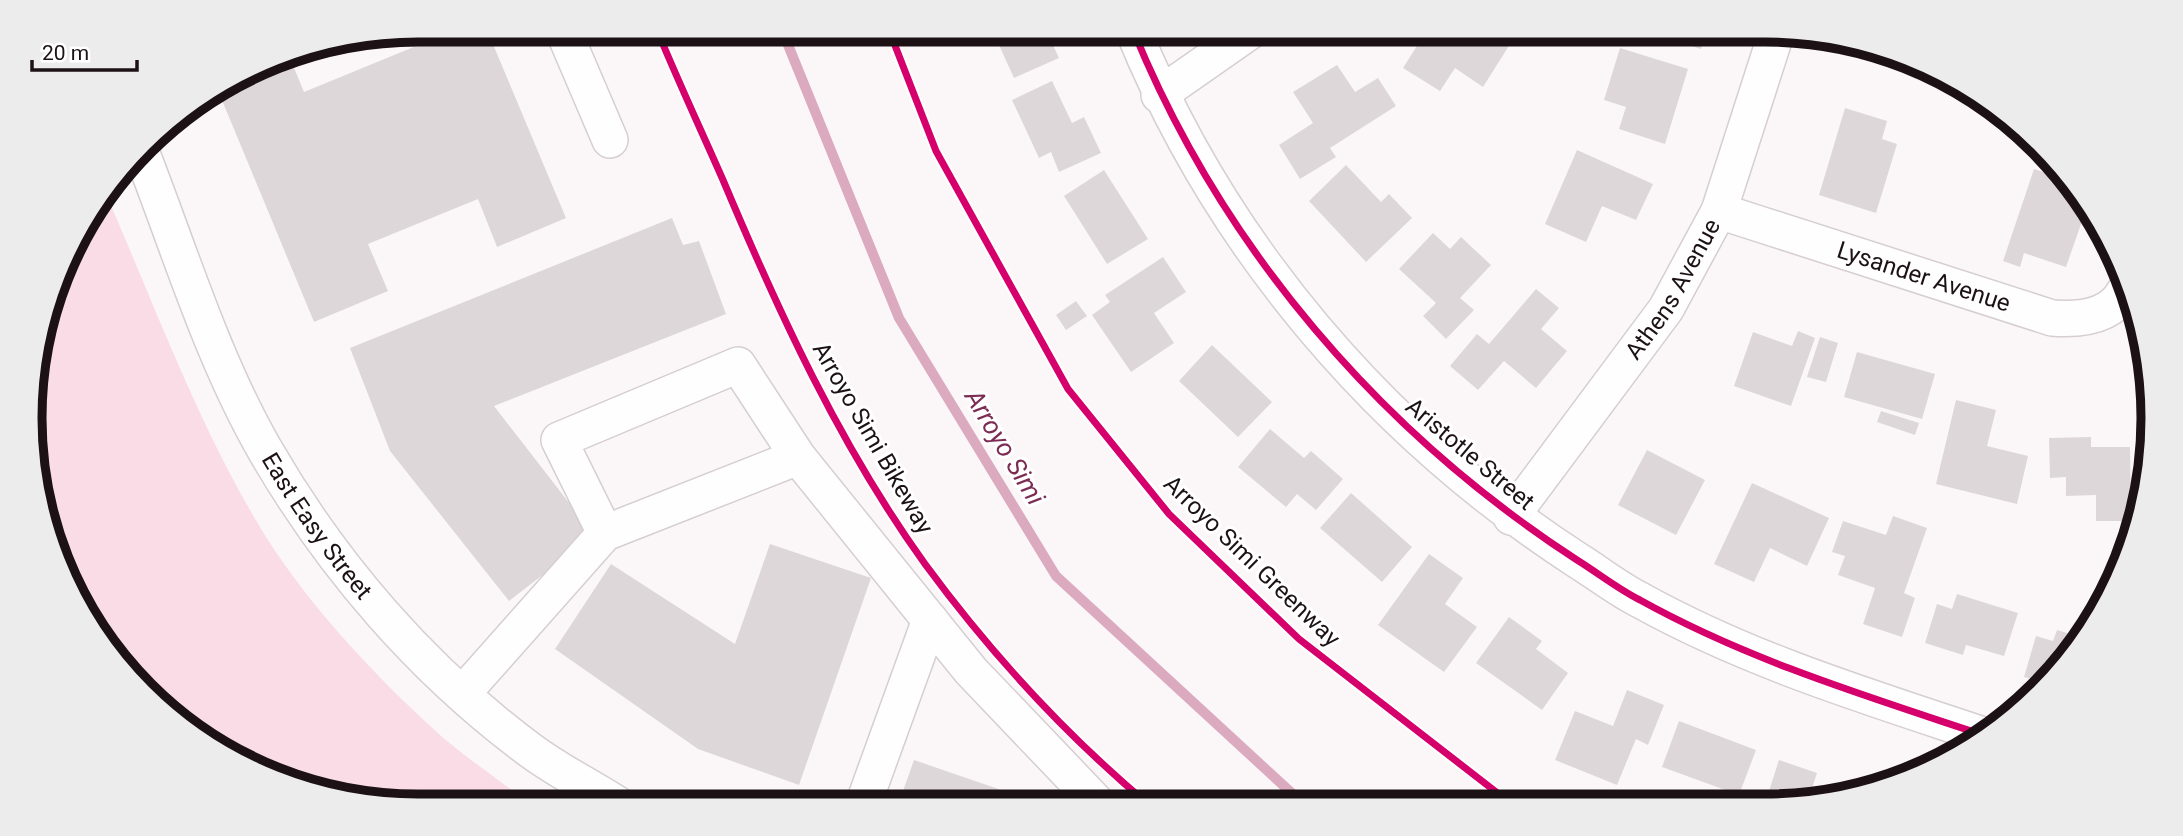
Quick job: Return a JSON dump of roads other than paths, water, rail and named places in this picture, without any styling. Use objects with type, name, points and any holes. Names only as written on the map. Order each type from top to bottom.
[{"type":"street","points":[[568,42],[610,141]]},
{"type":"street","name":"Aristotle Street","points":[[1138,42],[1160,95],[1227,214],[1311,327],[1405,427],[1511,517],[1639,600],[1773,664],[1972,732]]},
{"type":"street","points":[[1160,95],[1235,42]]},
{"type":"street","name":"Athens Avenue","points":[[1511,517],[1665,309],[1719,211],[1773,42]]},
{"type":"street","name":"East Easy Street","points":[[144,160],[220,355],[264,449],[341,567],[426,662],[531,751],[601,794]]},
{"type":"street","name":"Lysander Avenue","points":[[1719,211],[2052,318],[2077,320],[2101,313],[2120,295]]},
{"type":"street","points":[[605,533],[559,440],[738,365],[798,457],[971,671],[1088,794]]},
{"type":"street","points":[[463,693],[605,533],[798,457]]},
{"type":"street","points":[[867,794],[930,620]]},
{"type":"waterway","name":"Arroyo Simi","points":[[787,42],[899,318],[1056,576],[1293,794]]}]
